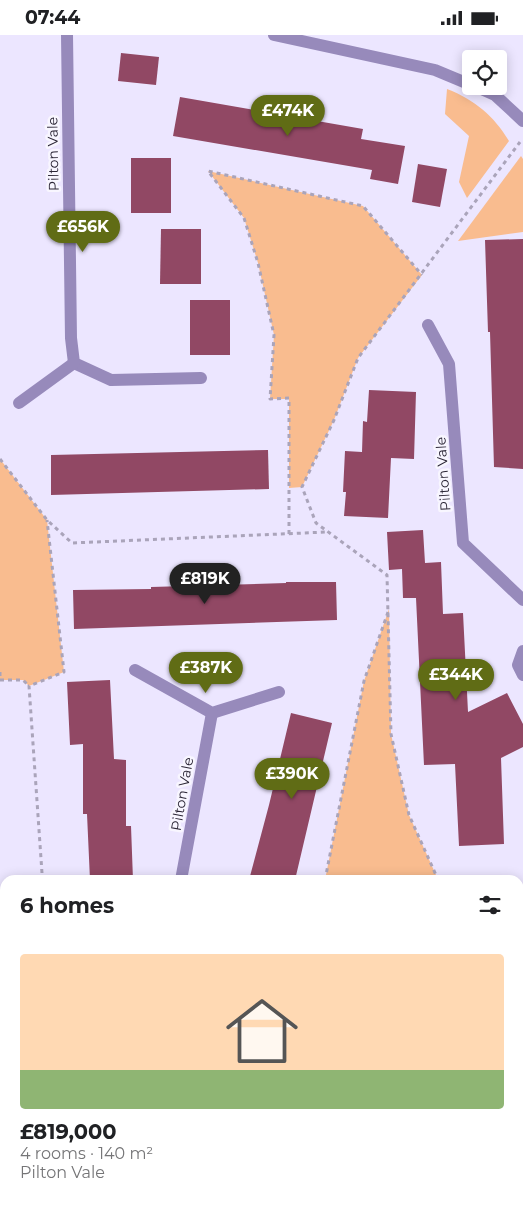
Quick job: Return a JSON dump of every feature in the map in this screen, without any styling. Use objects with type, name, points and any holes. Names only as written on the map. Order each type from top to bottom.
[{"type":"street","name":"Pilton Vale","points":[[67,35],[71,328],[74,363]]},
{"type":"street","points":[[274,35],[435,70],[462,81]]},
{"type":"street","points":[[495,95],[523,121]]},
{"type":"street","name":"Pilton Vale","points":[[428,325],[449,364],[463,543],[523,600]]},
{"type":"street","points":[[19,403],[74,363],[111,379],[201,378]]},
{"type":"street","points":[[523,651],[518,665],[523,675]]},
{"type":"street","points":[[135,670],[212,713],[279,693]]},
{"type":"street","name":"Pilton Vale","points":[[182,875],[212,713]]},
{"type":"path","points":[[436,875],[410,815],[391,734],[387,575],[316,523],[302,487],[334,419],[358,358],[523,139]]},
{"type":"path","points":[[289,533],[289,398],[270,399],[274,335],[258,263],[244,218],[208,171],[363,206],[422,275]]},
{"type":"path","points":[[0,459],[47,520],[72,543],[328,532]]},
{"type":"path","points":[[29,686],[64,673],[47,520]]},
{"type":"path","points":[[326,875],[364,681],[389,609]]},
{"type":"path","points":[[0,673],[0,680],[23,680],[29,686],[42,873]]},
{"type":"shaded area","points":[[447,89],[466,98],[483,110],[497,124],[509,141],[467,198],[459,182],[469,136],[445,114]]},
{"type":"shaded area","points":[[521,156],[523,159],[523,232],[458,241]]},
{"type":"shaded area","points":[[208,171],[363,206],[422,275],[358,358],[334,420],[302,487],[289,488],[289,399],[270,399],[274,335],[258,263],[244,218]]},
{"type":"shaded area","points":[[0,459],[47,520],[64,672],[29,686],[23,680],[0,680]]},
{"type":"shaded area","points":[[389,609],[391,734],[409,815],[436,875],[326,875],[364,681]]},
{"type":"building","points":[[121,53],[159,57],[156,85],[118,81]]},
{"type":"building","points":[[180,97],[363,129],[361,139],[405,146],[398,184],[370,179],[372,170],[173,136]]},
{"type":"building","points":[[131,158],[171,158],[171,213],[131,213]]},
{"type":"building","points":[[418,164],[447,169],[440,207],[412,202]]},
{"type":"building","points":[[161,229],[201,229],[201,284],[160,284]]},
{"type":"building","points":[[523,239],[523,469],[494,467],[485,240]]},
{"type":"building","points":[[190,300],[230,300],[230,355],[190,355]]},
{"type":"building","points":[[369,390],[416,392],[414,459],[391,458],[388,518],[344,516],[346,492],[343,492],[345,451],[362,452],[363,421],[367,422]]},
{"type":"building","points":[[268,450],[269,489],[51,495],[51,455]]},
{"type":"building","points":[[423,530],[425,563],[441,562],[443,614],[463,613],[468,712],[507,693],[523,724],[523,747],[501,758],[504,844],[459,846],[455,764],[424,765],[416,598],[403,598],[402,569],[389,570],[387,532]]},
{"type":"building","points":[[336,582],[337,620],[74,629],[73,590],[151,589],[151,587]]},
{"type":"building","points":[[110,680],[114,759],[126,760],[126,826],[131,826],[133,875],[90,875],[87,814],[83,814],[83,744],[70,745],[67,682]]},
{"type":"building","points":[[291,713],[332,723],[296,875],[250,875]]}]
